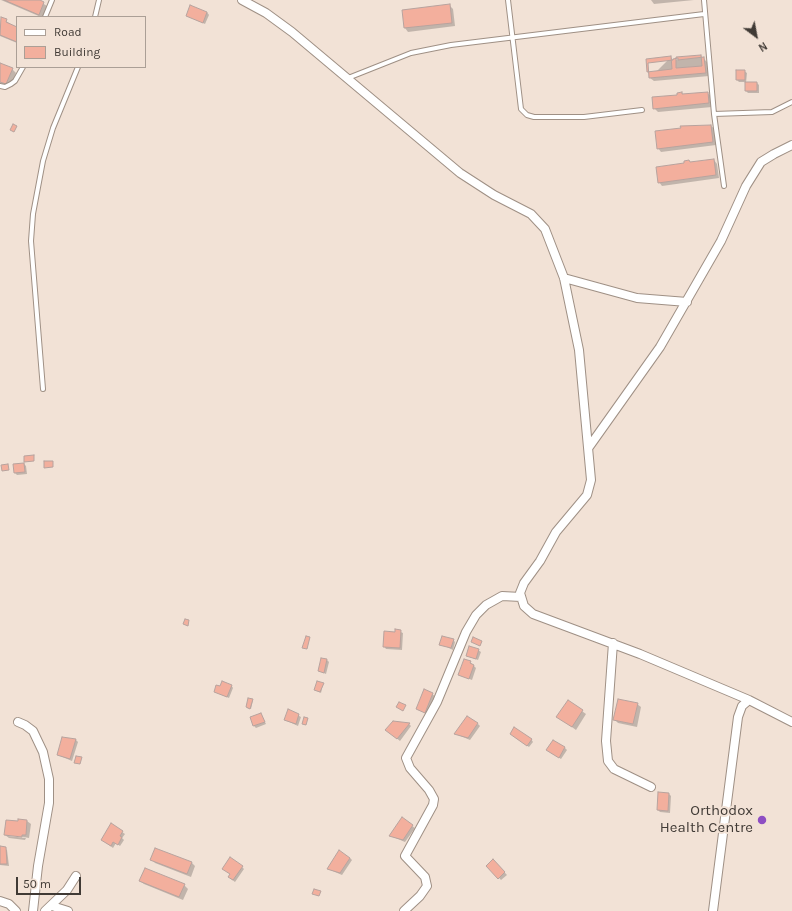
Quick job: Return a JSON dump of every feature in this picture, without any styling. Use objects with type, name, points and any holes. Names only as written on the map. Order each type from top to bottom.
[{"type":"street","points":[[242,0],[271,17],[348,78],[460,173],[494,195],[531,214],[545,229],[564,278],[579,350],[591,480],[587,495],[556,532],[540,561],[524,583],[520,593],[524,606],[533,614],[613,643],[749,700],[792,722]]},
{"type":"street","points":[[589,447],[660,347],[721,241],[746,186],[761,162],[792,145]]},
{"type":"street","points":[[564,278],[637,298],[687,302]]},
{"type":"street","points":[[404,911],[420,896],[427,886],[425,877],[405,856],[433,805],[434,799],[429,790],[408,764],[406,758],[437,702],[466,632],[476,615],[497,598],[506,595],[521,598]]},
{"type":"street","points":[[613,643],[606,741],[608,761],[614,769],[651,787]]},
{"type":"street","points":[[713,911],[737,723],[742,706],[749,700]]},
{"type":"street","points":[[18,722],[33,731],[44,752],[50,779],[49,803],[38,866],[33,911]]},
{"type":"street","points":[[45,911],[52,906],[76,876]]},
{"type":"street","points":[[0,901],[9,904],[16,911]]},
{"type":"street","points":[[52,906],[68,911]]},
{"type":"lane","points":[[45,16],[52,0]]},
{"type":"lane","points":[[95,16],[99,0]]},
{"type":"lane","points":[[508,0],[522,109],[527,115],[534,117],[584,117],[642,110]]},
{"type":"lane","points":[[704,0],[704,14],[714,114],[724,186]]},
{"type":"lane","points":[[348,78],[411,53],[451,45],[704,14]]},
{"type":"lane","points":[[0,86],[4,87],[15,81],[22,68]]},
{"type":"lane","points":[[43,390],[31,241],[33,214],[42,168],[53,128],[78,68]]},
{"type":"lane","points":[[714,114],[772,112],[792,102]]},
{"type":"building","points":[[4,0],[40,0],[44,2],[39,15]]},
{"type":"building","points":[[450,4],[452,23],[404,28],[402,10]]},
{"type":"building","points":[[190,5],[207,12],[203,23],[186,16]]},
{"type":"building","points":[[1,17],[7,19],[6,22],[16,27],[16,42],[0,35]]},
{"type":"building","points":[[701,55],[702,66],[676,68],[676,57]]},
{"type":"building","points":[[671,56],[672,69],[647,72],[646,59]]},
{"type":"building","points":[[704,57],[706,73],[649,78],[648,63],[678,58],[678,60]]},
{"type":"building","points":[[0,63],[13,68],[6,84],[0,82]]},
{"type":"building","points":[[736,70],[745,70],[745,80],[736,80]]},
{"type":"building","points":[[745,82],[757,82],[757,91],[745,91]]},
{"type":"building","points":[[682,92],[682,94],[708,92],[709,103],[653,109],[652,97],[677,95],[677,93]]},
{"type":"building","points":[[13,124],[17,126],[14,132],[10,130]]},
{"type":"building","points":[[711,125],[713,142],[657,149],[655,131],[681,128],[680,126]]},
{"type":"building","points":[[714,159],[716,175],[658,183],[656,167],[684,163],[684,161],[689,160],[690,162]]},
{"type":"building","points":[[34,455],[34,461],[24,462],[24,456]]},
{"type":"building","points":[[44,461],[53,461],[53,467],[44,468]]},
{"type":"building","points":[[24,463],[25,472],[14,473],[13,464]]},
{"type":"building","points":[[8,464],[9,470],[2,471],[1,465]]},
{"type":"building","points":[[185,619],[189,620],[188,626],[183,624]]},
{"type":"building","points":[[395,629],[401,630],[400,648],[383,647],[384,631],[395,632]]},
{"type":"building","points":[[306,636],[310,637],[307,649],[302,648]]},
{"type":"building","points":[[442,636],[454,639],[451,648],[439,645]]},
{"type":"building","points":[[473,637],[482,641],[480,646],[471,642]]},
{"type":"building","points":[[469,646],[479,649],[476,659],[466,656]]},
{"type":"building","points":[[321,658],[327,659],[324,673],[318,671]]},
{"type":"building","points":[[464,659],[471,661],[470,663],[474,665],[469,679],[458,675]]},
{"type":"building","points":[[222,681],[232,685],[227,697],[214,692],[216,685],[220,686]]},
{"type":"building","points":[[317,681],[324,683],[320,692],[314,690]]},
{"type":"building","points":[[424,689],[433,693],[425,713],[416,709]]},
{"type":"building","points":[[248,698],[253,699],[250,709],[246,707]]},
{"type":"building","points":[[618,699],[638,703],[633,724],[613,720]]},
{"type":"building","points":[[568,700],[583,710],[572,727],[556,717]]},
{"type":"building","points":[[399,702],[406,705],[403,711],[396,707]]},
{"type":"building","points":[[288,709],[299,714],[296,724],[284,720]]},
{"type":"building","points":[[261,713],[265,722],[253,726],[250,717]]},
{"type":"building","points":[[467,716],[478,723],[468,738],[454,734]]},
{"type":"building","points":[[304,717],[308,718],[306,725],[302,724]]},
{"type":"building","points":[[393,721],[410,723],[397,739],[385,730]]},
{"type":"building","points":[[514,727],[532,739],[527,746],[510,734]]},
{"type":"building","points":[[62,737],[76,739],[70,759],[57,755]]},
{"type":"building","points":[[553,740],[565,747],[559,758],[546,750]]},
{"type":"building","points":[[76,756],[82,757],[80,764],[74,763]]},
{"type":"building","points":[[658,792],[669,793],[668,811],[657,810]]},
{"type":"building","points":[[402,817],[413,825],[403,840],[389,836]]},
{"type":"building","points":[[18,819],[27,820],[26,835],[22,835],[22,837],[4,835],[6,820],[18,821]]},
{"type":"building","points":[[111,823],[123,831],[118,845],[113,842],[111,846],[101,840]]},
{"type":"building","points":[[0,846],[6,847],[7,864],[0,864]]},
{"type":"building","points":[[155,848],[192,862],[187,874],[150,860]]},
{"type":"building","points":[[339,850],[350,858],[340,873],[327,869]]},
{"type":"building","points":[[230,857],[243,866],[233,880],[228,877],[230,874],[222,869]]},
{"type":"building","points":[[493,859],[505,872],[498,879],[486,866]]},
{"type":"building","points":[[145,868],[185,884],[179,897],[139,881]]},
{"type":"building","points":[[314,889],[321,891],[319,896],[312,894]]},
{"type":"place","name":"Orthodox Health Centre","points":[[762,820]]}]
